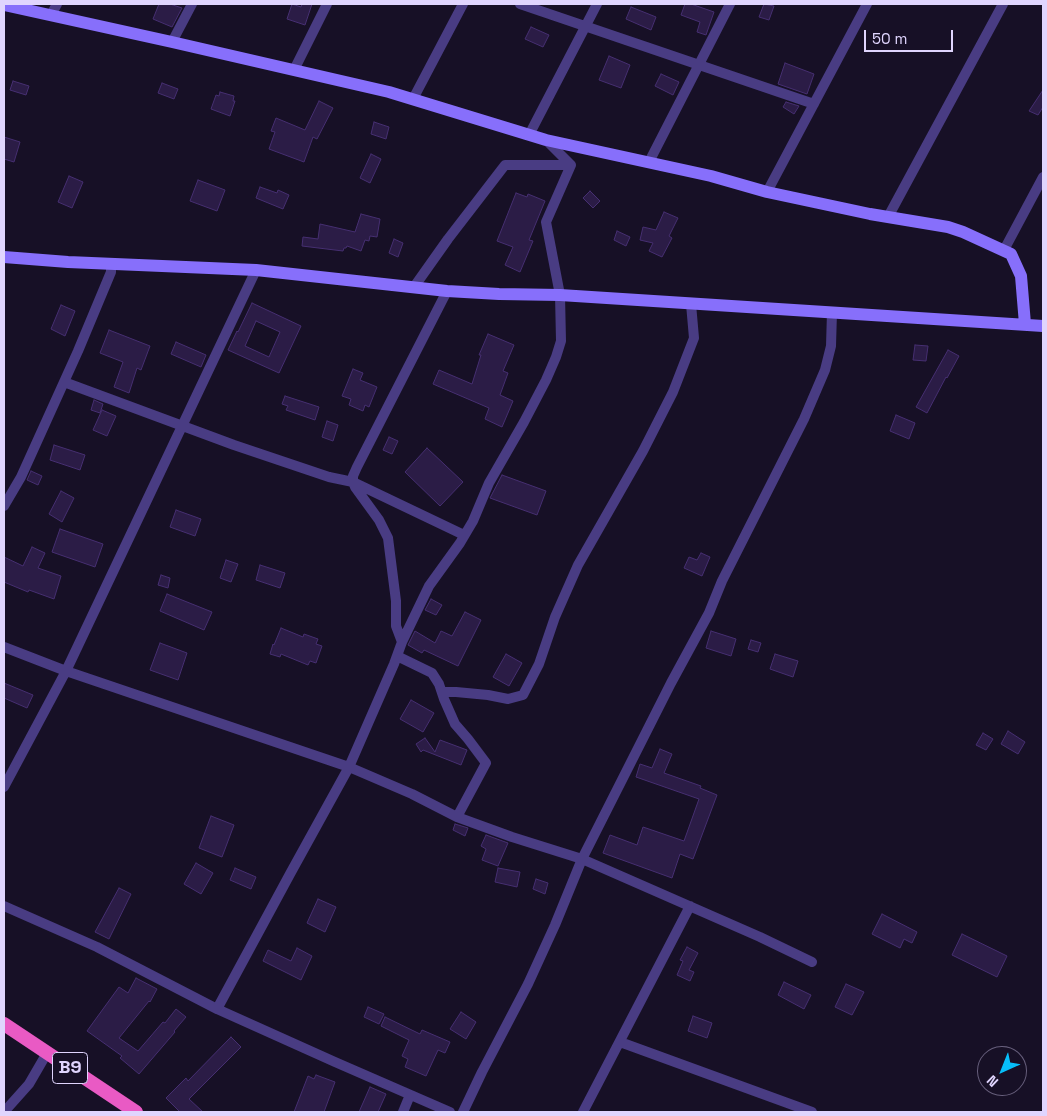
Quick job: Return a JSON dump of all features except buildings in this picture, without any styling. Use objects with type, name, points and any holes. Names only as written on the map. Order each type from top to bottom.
[{"type":"highway","name":"B9","points":[[4,1024],[136,1112]]},
{"type":"main road","points":[[4,5],[54,9],[172,42],[388,92],[546,140],[711,176],[767,192],[956,229],[1011,254],[1021,276],[1025,324]]},
{"type":"main road","points":[[4,257],[68,262],[256,270],[447,291],[560,295],[1043,326]]},
{"type":"street","points":[[172,42],[192,4]]},
{"type":"street","points":[[294,70],[328,4]]},
{"type":"street","points":[[413,100],[463,4]]},
{"type":"street","points":[[520,4],[814,104]]},
{"type":"street","points":[[530,135],[598,4]]},
{"type":"street","points":[[649,162],[730,4]]},
{"type":"street","points":[[767,192],[867,4]]},
{"type":"street","points":[[888,217],[1002,4]]},
{"type":"street","points":[[546,140],[572,164]]},
{"type":"street","points":[[414,287],[505,165],[572,164]]},
{"type":"street","points":[[217,1009],[349,767],[402,642],[429,586],[473,521],[489,482],[524,422],[556,357],[561,342],[560,295],[546,222],[572,164]]},
{"type":"street","points":[[1004,250],[1043,177]]},
{"type":"street","points":[[4,506],[22,477],[111,272],[111,264]]},
{"type":"street","points":[[4,787],[66,671],[256,270]]},
{"type":"street","points":[[402,642],[396,626],[395,586],[388,538],[379,520],[355,487],[353,476],[447,291]]},
{"type":"street","points":[[442,692],[488,694],[508,699],[523,695],[539,664],[555,617],[578,565],[643,452],[673,392],[694,338],[692,304]]},
{"type":"street","points":[[463,1112],[528,984],[582,859],[671,683],[709,613],[722,581],[804,419],[825,370],[831,346],[832,312]]},
{"type":"street","points":[[64,382],[234,445],[329,477],[353,482],[464,535]]},
{"type":"street","points":[[4,648],[66,671],[349,767],[412,794],[457,817],[582,859],[760,937],[812,962]]},
{"type":"street","points":[[397,656],[432,673],[439,684],[455,724],[486,763],[457,817]]},
{"type":"street","points":[[4,906],[97,947],[217,1009],[450,1112]]},
{"type":"street","points":[[583,1112],[690,906]]},
{"type":"street","points":[[620,1042],[812,1112]]},
{"type":"street","points":[[4,1112],[29,1084],[47,1053]]},
{"type":"street","points":[[403,1112],[410,1095]]}]
